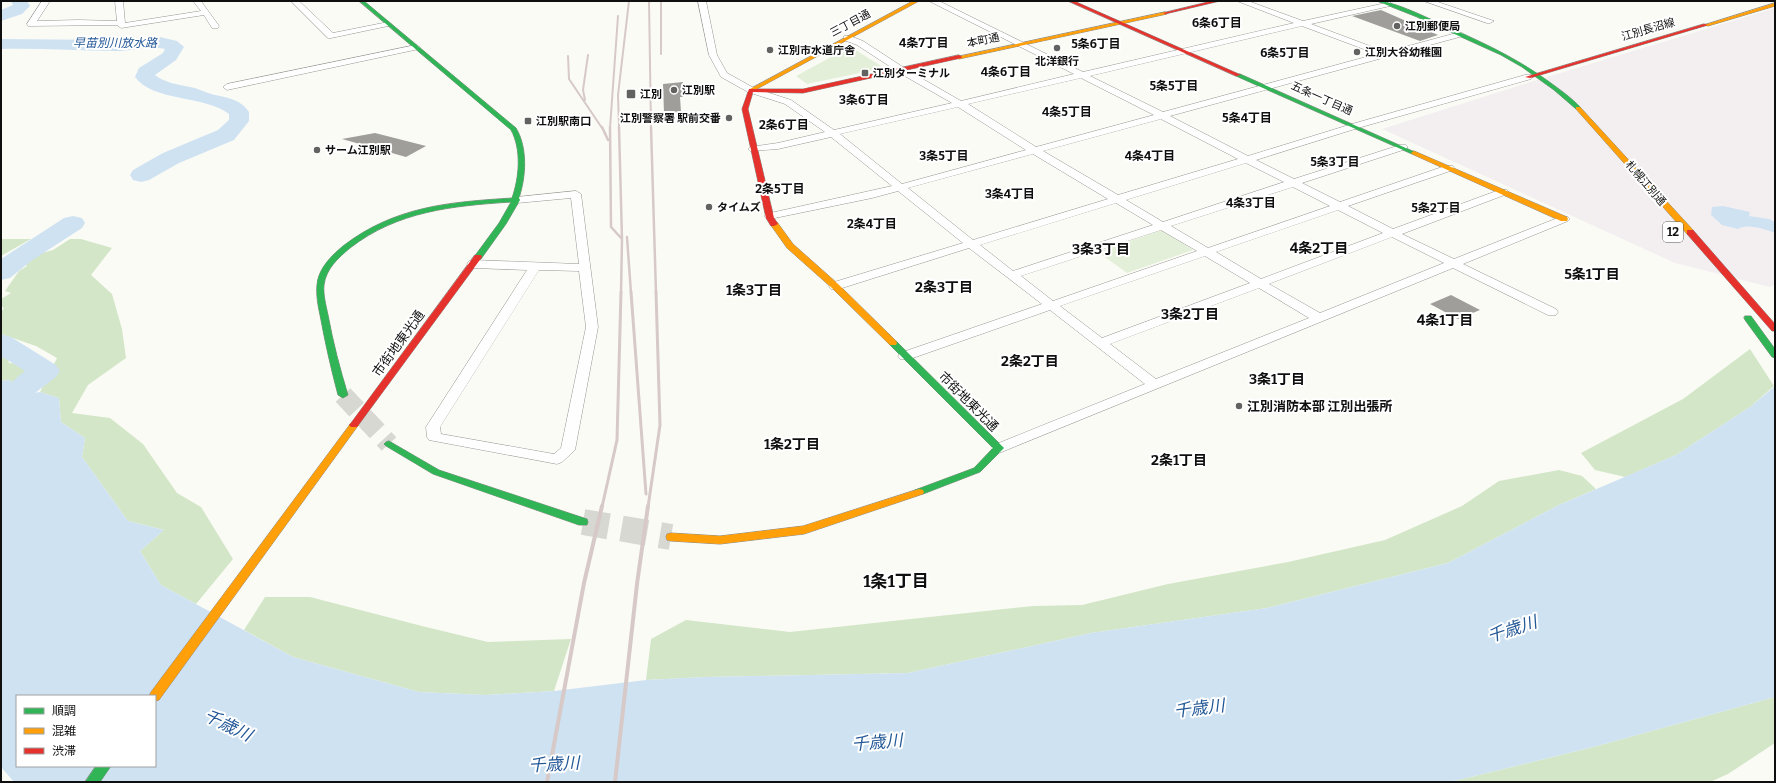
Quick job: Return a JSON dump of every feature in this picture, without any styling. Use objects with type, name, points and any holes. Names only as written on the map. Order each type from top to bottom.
[{"type":"main road","name":"市街地東光通","points":[[156,695],[473,264],[510,213],[517,200],[522,178],[520,138],[505,121],[361,1]]},
{"type":"main road","name":"三丁目通","points":[[751,90],[917,1]]},
{"type":"main road","name":"五条一丁目通","points":[[1070,1],[1564,219]]},
{"type":"main road","name":"本町通","points":[[751,90],[803,91],[1119,23],[1201,2],[1218,1]]},
{"type":"main road","name":"札幌江別通","points":[[1383,2],[1419,16],[1503,54],[1532,76],[1571,114]]},
{"type":"main road","name":"江別長沼線","points":[[1532,76],[1775,4]]},
{"type":"main road","name":"札幌江別通","points":[[1532,76],[1556,89],[1582,112],[1775,329]]},
{"type":"main road","name":"市街地東光通","points":[[671,537],[720,540],[804,530],[897,500],[977,470],[998,448],[835,286],[790,246],[770,216],[753,149],[745,109],[751,90]]},
{"type":"main road","points":[[343,395],[327,333],[320,287],[325,269],[343,249],[370,230],[404,216],[440,206],[468,202],[517,200]]},
{"type":"main road","points":[[1744,313],[1775,355]]},
{"type":"main road","points":[[389,444],[436,472],[583,522]]},
{"type":"main road","points":[[92,782],[103,767]]},
{"type":"street","points":[[46,1],[31,24],[78,22],[121,23],[121,26],[205,13]]},
{"type":"street","points":[[119,1],[121,23]]},
{"type":"street","points":[[197,1],[215,26]]},
{"type":"street","points":[[295,1],[331,36],[388,24]]},
{"type":"street","points":[[702,1],[715,59],[724,75],[751,90],[788,102],[832,134],[971,244],[1155,385]]},
{"type":"street","points":[[933,1],[1165,116],[1452,264],[1552,312]]},
{"type":"street","points":[[1241,1],[1384,54]]},
{"type":"street","points":[[1428,1],[1490,20]]},
{"type":"street","points":[[753,149],[778,146],[832,134],[1302,24],[1383,2]]},
{"type":"street","points":[[770,216],[900,188],[1165,116],[1265,86],[1460,34]]},
{"type":"street","points":[[847,38],[860,43],[901,70],[1035,151],[1319,318]]},
{"type":"street","points":[[227,87],[416,47]]},
{"type":"street","points":[[835,286],[1355,126],[1532,76]]},
{"type":"street","points":[[1012,275],[1403,147]]},
{"type":"street","points":[[905,356],[1449,168]]},
{"type":"street","points":[[1100,343],[1504,192]]},
{"type":"street","points":[[517,200],[576,194],[592,327],[568,450],[557,459],[434,437],[433,427],[535,267]]},
{"type":"street","points":[[998,448],[1564,219]]},
{"type":"street","points":[[473,264],[585,268]]},
{"type":"shaded area","points":[[1775,8],[1775,284],[1770,287],[1675,263],[1382,129],[1521,85]]},
{"type":"green space","points":[[846,49],[854,49],[881,66],[879,69],[807,84],[796,76]]},
{"type":"green space","points":[[1162,230],[1193,250],[1127,273],[1098,252]]},
{"type":"green space","points":[[1,239],[31,239],[1,256]]},
{"type":"green space","points":[[70,239],[81,239],[112,248],[91,275],[112,294],[122,329],[126,358],[88,385],[72,413],[110,418],[143,444],[177,493],[201,507],[233,559],[196,604],[161,585],[140,551],[164,530],[128,521],[82,457],[85,438],[61,422],[59,398],[40,392],[57,358],[36,346],[1,334],[1,312],[4,308],[1,306],[1,299],[11,293],[5,291],[19,271],[27,266],[24,262],[27,257],[53,250]]},
{"type":"green space","points":[[1750,349],[1774,386],[1750,407],[1676,455],[1625,477],[1595,470],[1581,453],[1683,399]]},
{"type":"green space","points":[[1,353],[7,356],[9,363],[20,364],[37,373],[15,389],[10,380],[1,381]]},
{"type":"green space","points":[[1559,470],[1582,476],[1596,489],[1559,505],[1448,563],[1267,608],[1091,633],[908,673],[705,677],[646,680],[651,639],[686,620],[790,632],[1033,606],[1082,605],[1168,584],[1288,562],[1385,540],[1462,506],[1499,481]]},
{"type":"green space","points":[[265,597],[310,597],[488,642],[571,639],[554,691],[486,695],[419,692],[293,657],[244,630]]},
{"type":"green space","points":[[1775,697],[1775,743],[1728,774],[1710,782],[1450,782],[1597,746]]},
{"type":"water","points":[[1723,206],[1750,212],[1749,216],[1769,219],[1775,222],[1775,233],[1756,227],[1742,227],[1738,229],[1722,225],[1711,215],[1712,207]]},
{"type":"water","name":"千歳川","points":[[10,380],[18,395],[40,392],[59,398],[61,422],[85,438],[82,457],[128,521],[164,530],[140,551],[161,585],[293,657],[419,692],[486,695],[554,691],[646,680],[705,677],[908,673],[1091,633],[1267,608],[1448,563],[1559,505],[1676,455],[1750,407],[1775,386],[1775,697],[1597,746],[1450,782],[14,782],[1,767],[1,381]]},
{"type":"building","name":"江別郵便局","points":[[1381,10],[1438,35],[1420,41],[1352,16]]},
{"type":"building","name":"江別駅","points":[[683,82],[684,97],[680,97],[681,112],[664,113],[663,84]]},
{"type":"building","points":[[375,133],[426,146],[406,157],[342,139]]},
{"type":"building","points":[[1451,295],[1480,310],[1458,319],[1430,304]]},
{"type":"waterway","name":"早苗別川放水路","points":[[1,16],[22,6],[19,1]]},
{"type":"waterway","name":"早苗別川放水路","points":[[1,44],[34,43],[133,45],[165,43],[175,47],[170,56],[146,72],[145,77],[154,84],[165,88],[192,93],[200,97],[229,104],[239,112],[239,121],[226,135],[171,158],[141,175]]},
{"type":"waterway","name":"早苗別川放水路","points":[[1,272],[22,256],[73,223]]},
{"type":"waterway","name":"早苗別川放水路","points":[[1,343],[45,371],[20,389],[1,415]]},
{"type":"tunnel","points":[[343,395],[389,444]]},
{"type":"tunnel","points":[[583,522],[671,537]]},
{"type":"railway","points":[[619,128],[618,95],[629,1]]},
{"type":"railway","points":[[649,1],[651,128]]},
{"type":"railway","points":[[661,1],[661,54]]},
{"type":"railway","points":[[610,128],[618,16]]},
{"type":"railway","points":[[585,100],[583,90],[588,55]]},
{"type":"railway","points":[[568,56],[569,79],[602,128]]},
{"type":"railway","points":[[602,127],[608,140]]},
{"type":"railway","points":[[619,127],[622,239]]},
{"type":"railway","points":[[651,127],[656,293]]},
{"type":"railway","points":[[610,128],[611,227],[622,239]]},
{"type":"railway","points":[[627,237],[631,293]]},
{"type":"railway","points":[[621,293],[622,239]]},
{"type":"railway","points":[[602,507],[617,440],[621,292]]},
{"type":"railway","points":[[631,292],[646,494]]},
{"type":"railway","points":[[648,507],[660,425],[656,292]]},
{"type":"railway","points":[[547,782],[584,583],[602,506]]},
{"type":"railway","points":[[615,782],[637,584],[648,506]]},
{"type":"traffic: fast","points":[[361,1],[514,129],[518,137],[520,145],[521,176],[515,202],[503,224],[478,257]]},
{"type":"traffic: fast","points":[[1379,1],[1419,16],[1503,54],[1524,66],[1556,89],[1578,108]]},
{"type":"traffic: fast","points":[[1238,75],[1414,153]]},
{"type":"traffic: fast","points":[[343,395],[329,342],[320,292],[322,277],[332,261],[361,236],[381,224],[403,216],[448,206],[517,200]]},
{"type":"traffic: fast","points":[[1748,318],[1775,355]]},
{"type":"traffic: fast","points":[[893,343],[999,448],[977,470],[919,492]]},
{"type":"traffic: fast","points":[[389,444],[436,472],[583,522]]},
{"type":"traffic: fast","points":[[92,782],[103,767]]},
{"type":"traffic: slow","points":[[753,89],[917,1]]},
{"type":"traffic: slow","points":[[1706,25],[1775,4]]},
{"type":"traffic: slow","points":[[959,57],[1165,13]]},
{"type":"traffic: slow","points":[[1578,108],[1690,232]]},
{"type":"traffic: slow","points":[[1414,153],[1564,219]]},
{"type":"traffic: slow","points":[[774,224],[790,246],[835,286],[893,343]]},
{"type":"traffic: slow","points":[[156,695],[354,425]]},
{"type":"traffic: slow","points":[[671,537],[720,540],[804,530],[919,492]]},
{"type":"traffic: jam","points":[[1070,1],[1238,75]]},
{"type":"traffic: jam","points":[[1165,13],[1218,1]]},
{"type":"traffic: jam","points":[[1528,77],[1706,25]]},
{"type":"traffic: jam","points":[[751,90],[803,91],[959,57]]},
{"type":"traffic: jam","points":[[751,90],[745,109],[770,218],[774,224]]},
{"type":"traffic: jam","points":[[1690,232],[1775,329]]},
{"type":"traffic: jam","points":[[354,425],[478,257]]},
{"type":"place","name":"江別郵便局","points":[[1397,26]]},
{"type":"place","name":"北洋銀行","points":[[1057,48]]},
{"type":"place","name":"江別市水道庁舎","points":[[770,50]]},
{"type":"place","name":"江別大谷幼稚園","points":[[1357,52]]},
{"type":"place","name":"江別ターミナル","points":[[865,73]]},
{"type":"place","name":"江別駅","points":[[674,90]]},
{"type":"place","name":"江別","points":[[631,94]]},
{"type":"place","name":"江別警察署 駅前交番","points":[[729,118]]},
{"type":"place","name":"江別駅南口","points":[[528,121]]},
{"type":"place","name":"サーム江別駅","points":[[317,150]]},
{"type":"place","name":"タイムズ","points":[[709,207]]},
{"type":"place","name":"江別消防本部 江別出張所","points":[[1239,406]]},
{"type":"district","name":"6条6丁目","points":[[1217,23]]},
{"type":"district","name":"4条7丁目","points":[[924,43]]},
{"type":"district","name":"5条6丁目","points":[[1096,44]]},
{"type":"district","name":"6条5丁目","points":[[1285,53]]},
{"type":"district","name":"4条6丁目","points":[[1006,72]]},
{"type":"district","name":"5条5丁目","points":[[1174,86]]},
{"type":"district","name":"3条6丁目","points":[[864,100]]},
{"type":"district","name":"4条5丁目","points":[[1067,112]]},
{"type":"district","name":"5条4丁目","points":[[1247,118]]},
{"type":"district","name":"2条6丁目","points":[[784,125]]},
{"type":"district","name":"3条5丁目","points":[[944,156]]},
{"type":"district","name":"4条4丁目","points":[[1150,156]]},
{"type":"district","name":"5条3丁目","points":[[1335,162]]},
{"type":"district","name":"2条5丁目","points":[[780,189]]},
{"type":"district","name":"3条4丁目","points":[[1010,194]]},
{"type":"district","name":"4条3丁目","points":[[1251,203]]},
{"type":"district","name":"5条2丁目","points":[[1436,208]]},
{"type":"district","name":"2条4丁目","points":[[872,224]]},
{"type":"district","name":"4条2丁目","points":[[1319,248]]},
{"type":"district","name":"3条3丁目","points":[[1101,249]]},
{"type":"district","name":"5条1丁目","points":[[1592,274]]},
{"type":"district","name":"2条3丁目","points":[[944,287]]},
{"type":"district","name":"1条3丁目","points":[[754,290]]},
{"type":"district","name":"3条2丁目","points":[[1190,314]]},
{"type":"district","name":"4条1丁目","points":[[1445,320]]},
{"type":"district","name":"2条2丁目","points":[[1030,361]]},
{"type":"district","name":"3条1丁目","points":[[1277,379]]},
{"type":"district","name":"1条2丁目","points":[[792,444]]},
{"type":"district","name":"2条1丁目","points":[[1179,460]]},
{"type":"district","name":"1条1丁目","points":[[896,581]]}]
